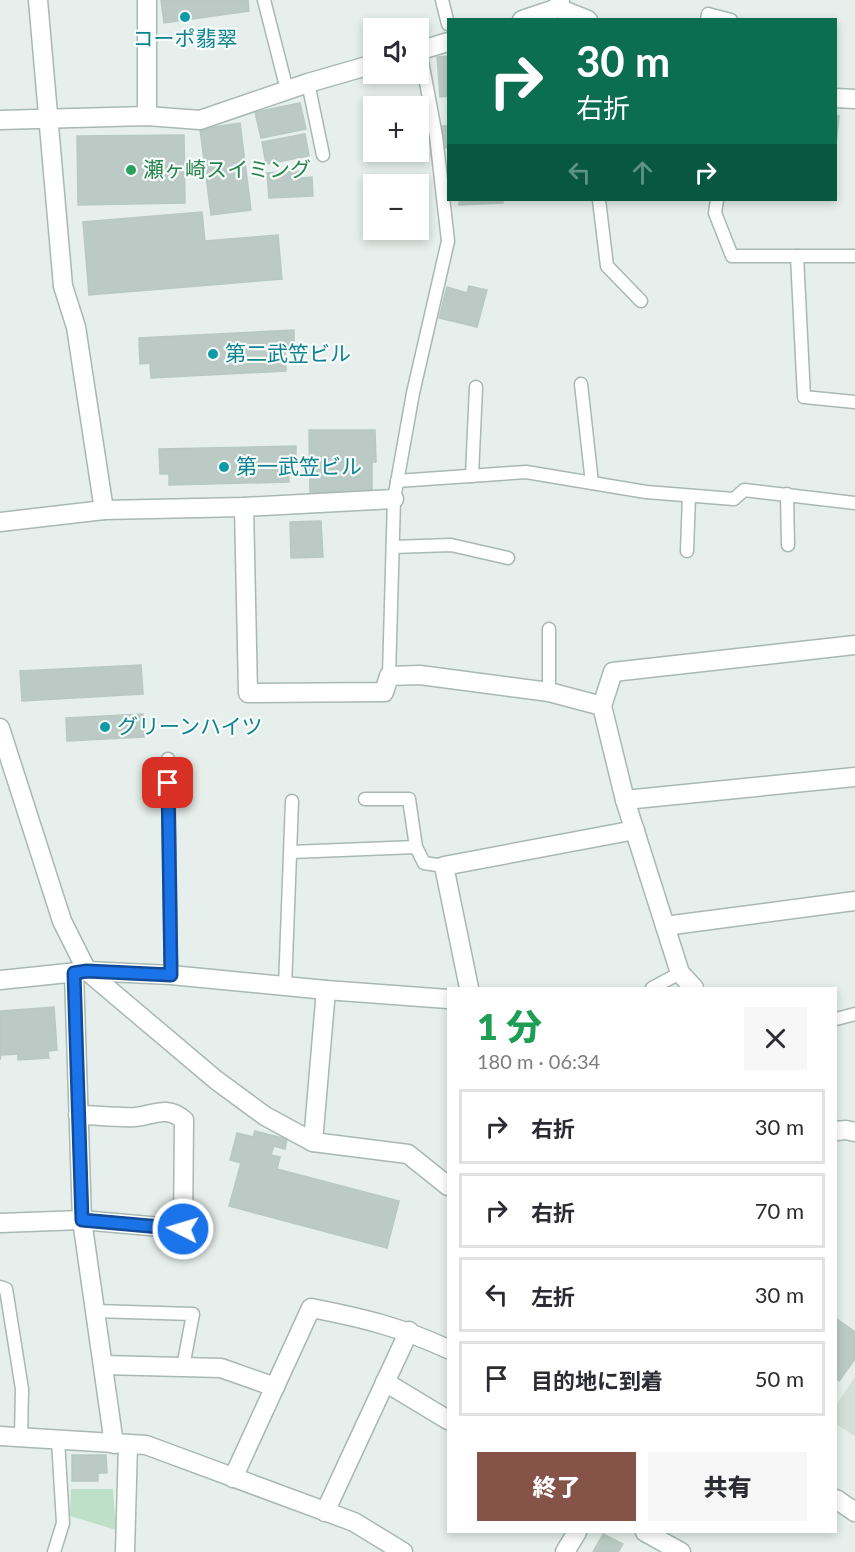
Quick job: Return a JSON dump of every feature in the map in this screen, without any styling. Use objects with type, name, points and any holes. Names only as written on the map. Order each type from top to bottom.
[{"type":"street","points":[[38,0],[63,286],[76,327],[104,510]]},
{"type":"street","points":[[147,0],[147,116]]},
{"type":"street","points":[[527,18],[559,4],[584,18]]},
{"type":"street","points":[[429,47],[447,42]]},
{"type":"street","points":[[0,120],[147,116],[200,120],[308,83],[363,67]]},
{"type":"street","points":[[837,98],[855,99]]},
{"type":"street","points":[[0,522],[104,510],[244,507],[394,499]]},
{"type":"street","points":[[244,507],[248,693],[384,692],[389,676],[420,675],[549,692],[602,706]]},
{"type":"street","points":[[693,987],[680,973],[625,800],[602,706],[613,672],[855,645]]},
{"type":"street","points":[[0,728],[62,921],[81,972],[78,1115],[82,1220],[103,1365],[121,1444],[126,1552]]},
{"type":"street","points":[[625,800],[855,777]]},
{"type":"street","points":[[469,987],[444,866],[635,830]]},
{"type":"street","points":[[665,926],[855,901]]},
{"type":"street","points":[[81,972],[216,1080],[265,1116],[313,1142],[408,1154],[447,1185]]},
{"type":"street","points":[[0,980],[81,972],[171,975],[285,987],[447,999]]},
{"type":"street","points":[[313,1142],[326,990]]},
{"type":"street","points":[[0,1223],[82,1220],[183,1229],[184,1120],[176,1113],[160,1112],[135,1117],[78,1115]]},
{"type":"street","points":[[837,1131],[855,1132]]},
{"type":"street","points":[[232,1478],[311,1308],[366,1318],[408,1331],[447,1349]]},
{"type":"street","points":[[326,1512],[408,1331]]},
{"type":"street","points":[[103,1365],[221,1368],[275,1387]]},
{"type":"street","points":[[385,1382],[447,1419]]},
{"type":"street","points":[[0,1436],[146,1445],[354,1522],[403,1552]]},
{"type":"street","points":[[837,1500],[855,1512]]},
{"type":"street","points":[[565,1552],[576,1533]]},
{"type":"street","points":[[647,1533],[681,1552]]},
{"type":"lane","points":[[264,0],[287,90]]},
{"type":"lane","points":[[442,0],[447,20]]},
{"type":"lane","points":[[707,18],[708,14],[723,18]]},
{"type":"lane","points":[[308,83],[323,155]]},
{"type":"lane","points":[[389,676],[394,499],[413,393],[448,241],[436,136],[426,84]]},
{"type":"lane","points":[[600,201],[607,266],[641,301]]},
{"type":"lane","points":[[717,201],[715,213],[732,256],[855,256]]},
{"type":"lane","points":[[797,256],[804,397],[855,402]]},
{"type":"lane","points":[[582,384],[592,483]]},
{"type":"lane","points":[[472,476],[476,387]]},
{"type":"lane","points":[[398,481],[526,472],[646,492],[734,499],[744,490],[855,503]]},
{"type":"lane","points":[[787,494],[788,545]]},
{"type":"lane","points":[[687,551],[689,496]]},
{"type":"lane","points":[[393,547],[451,545],[508,558]]},
{"type":"lane","points":[[549,629],[549,692]]},
{"type":"lane","points":[[168,759],[171,975]]},
{"type":"lane","points":[[365,799],[409,799],[416,847],[424,863],[444,866]]},
{"type":"lane","points":[[285,987],[292,801]]},
{"type":"lane","points":[[291,852],[416,847]]},
{"type":"lane","points":[[654,987],[680,973]]},
{"type":"lane","points":[[837,1019],[855,1014]]},
{"type":"lane","points":[[0,1287],[6,1289],[22,1389],[21,1437]]},
{"type":"lane","points":[[95,1311],[193,1314],[183,1367]]},
{"type":"lane","points":[[54,1552],[63,1523],[58,1440]]},
{"type":"shaded area","points":[[855,1377],[855,1436],[837,1425],[837,1404]]},
{"type":"green space","points":[[71,1489],[113,1489],[116,1530],[70,1516]]},
{"type":"building","name":"コーポ翡翠","points":[[161,0],[248,0],[249,11],[164,23]]},
{"type":"building","points":[[447,56],[447,96],[440,97],[437,57]]},
{"type":"building","points":[[300,103],[306,129],[261,138],[255,112]]},
{"type":"building","points":[[240,123],[251,210],[211,215],[200,129]]},
{"type":"building","points":[[442,126],[447,126],[447,147],[445,148]]},
{"type":"building","points":[[305,134],[309,156],[266,164],[262,142]]},
{"type":"building","name":"瀬ヶ崎スイミング","points":[[184,135],[185,203],[78,205],[77,136]]},
{"type":"building","points":[[302,171],[302,178],[312,177],[313,196],[269,198],[267,173]]},
{"type":"building","points":[[459,201],[503,201],[503,203],[459,205]]},
{"type":"building","points":[[202,212],[205,241],[278,235],[282,279],[89,295],[83,222]]},
{"type":"building","points":[[469,286],[487,290],[477,327],[439,318],[447,287],[467,293]]},
{"type":"building","name":"第二武笠ビル","points":[[294,330],[294,345],[285,345],[286,371],[151,378],[150,363],[140,364],[139,338]]},
{"type":"building","points":[[309,430],[375,430],[376,462],[372,462],[372,492],[310,493]]},
{"type":"building","name":"第一武笠ビル","points":[[296,446],[296,460],[288,460],[289,482],[169,485],[169,474],[160,474],[159,449]]},
{"type":"building","points":[[321,521],[323,557],[291,558],[290,522]]},
{"type":"building","points":[[141,665],[143,694],[22,701],[20,671]]},
{"type":"building","name":"グリーンハイツ","points":[[143,714],[144,737],[67,741],[66,718]]},
{"type":"building","points":[[54,1007],[57,1050],[48,1051],[49,1058],[18,1060],[18,1054],[1,1055],[0,1060],[0,1011]]},
{"type":"building","points":[[255,1131],[287,1139],[285,1149],[274,1146],[271,1155],[280,1157],[277,1169],[399,1201],[387,1248],[229,1206],[241,1163],[230,1160],[237,1133],[253,1137]]},
{"type":"building","points":[[837,1319],[855,1332],[855,1359],[839,1381],[837,1379]]},
{"type":"building","points":[[72,1455],[106,1455],[107,1473],[98,1473],[98,1481],[72,1481]]},
{"type":"building","points":[[603,1534],[623,1544],[618,1552],[593,1552]]},
{"type":"place","name":"コーポ翡翠","points":[[185,17]]},
{"type":"place","name":"瀬ヶ崎スイミング","points":[[131,170]]},
{"type":"place","name":"第二武笠ビル","points":[[213,354]]},
{"type":"place","name":"第一武笠ビル","points":[[224,467]]},
{"type":"place","name":"グリーンハイツ","points":[[105,727]]},
{"type":"route","points":[[168,783],[171,975],[87,971],[74,973],[78,1115],[82,1220],[183,1229]]}]
